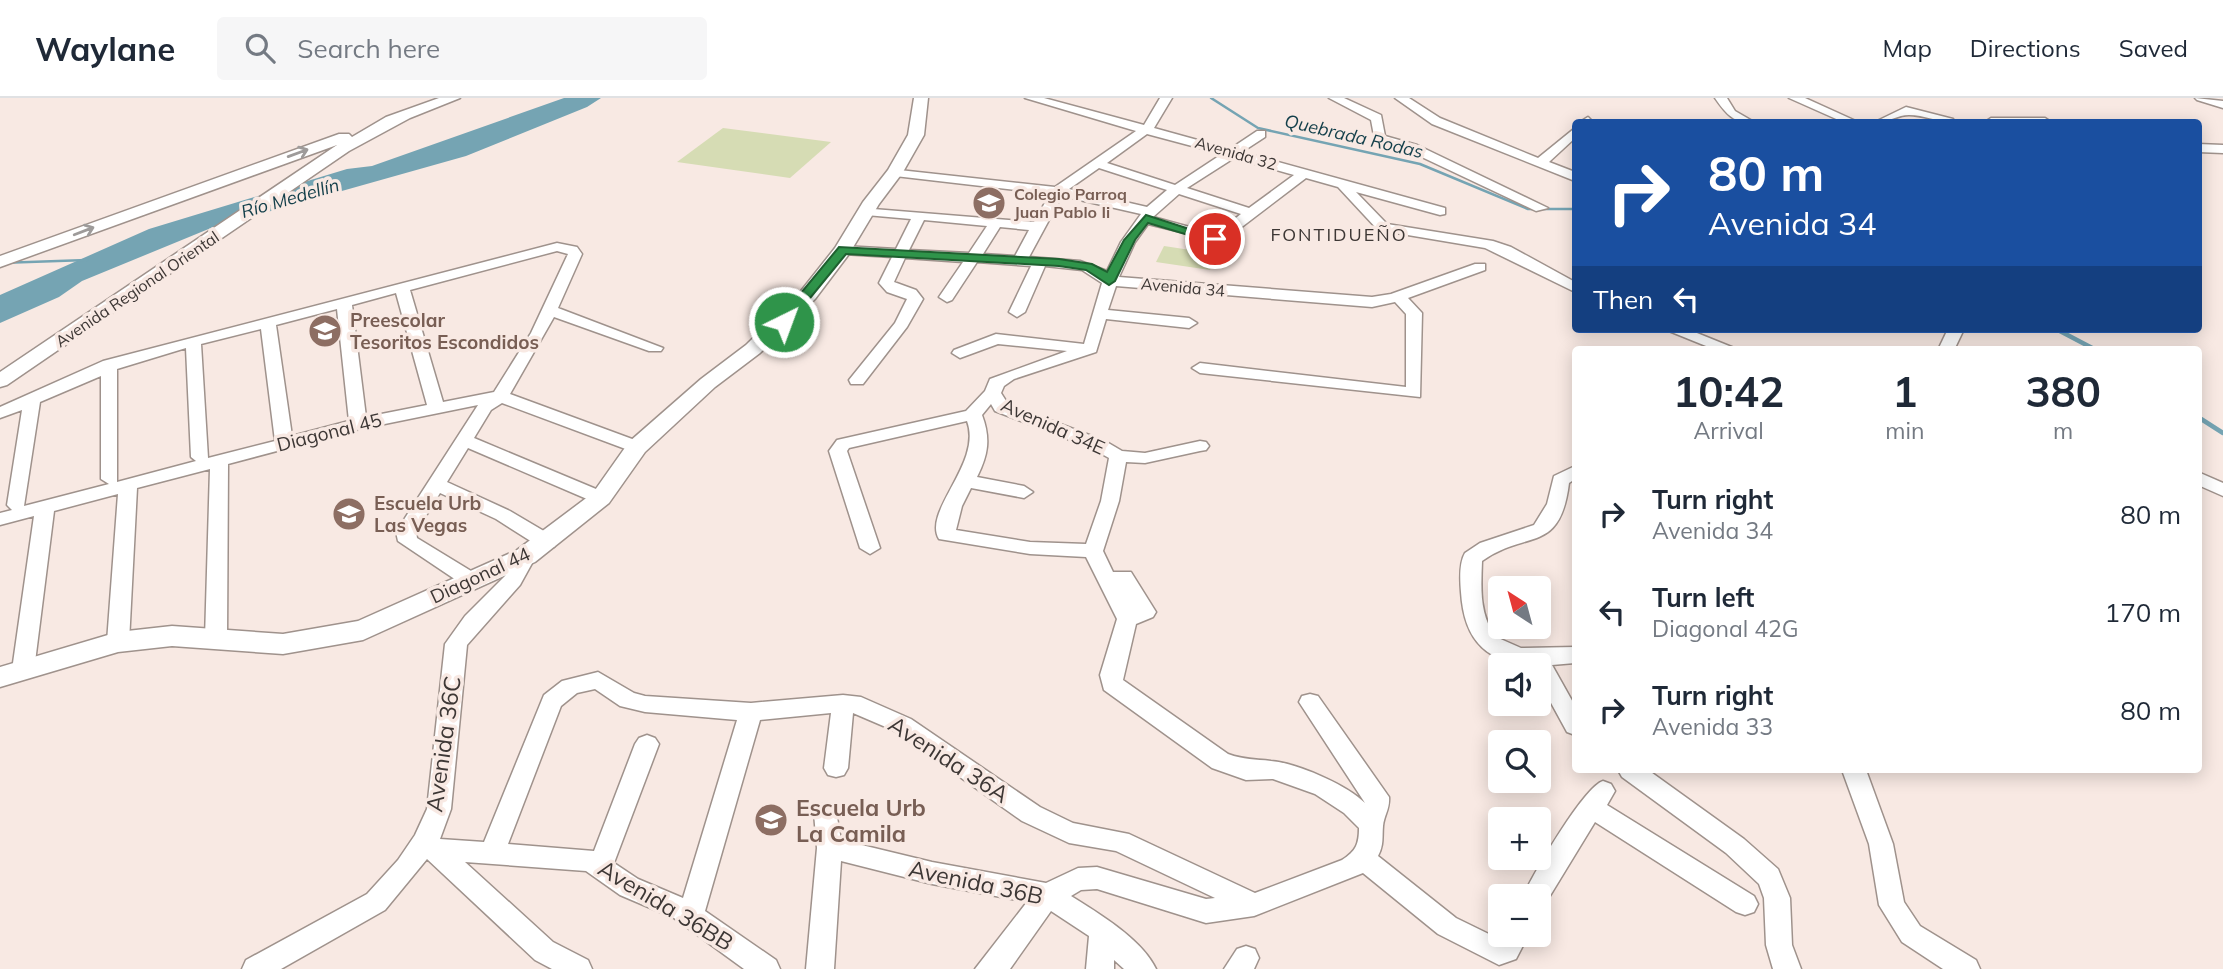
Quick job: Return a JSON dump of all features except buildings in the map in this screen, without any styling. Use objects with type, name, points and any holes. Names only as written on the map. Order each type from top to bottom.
[{"type":"main road","points":[[0,262],[453,98]]},
{"type":"main road","name":"Diagonal 44","points":[[0,677],[118,642],[172,636],[283,644],[363,630],[469,579],[526,556],[600,498],[637,447],[784,322],[843,250],[866,211],[895,172],[916,135],[921,98]]},
{"type":"main road","name":"Avenida Regional Oriental","points":[[0,381],[343,149],[405,115]]},
{"type":"street","name":"Avenida 32","points":[[1031,98],[1148,128],[1440,211]]},
{"type":"street","points":[[1020,260],[1058,191],[1148,128],[1166,98]]},
{"type":"street","points":[[1335,98],[1377,118],[1380,138],[1413,148],[1541,208]]},
{"type":"street","points":[[1401,98],[1436,121],[1572,176]]},
{"type":"street","points":[[1721,98],[1731,113],[1742,119]]},
{"type":"street","points":[[1795,98],[1845,119]]},
{"type":"street","points":[[2201,98],[2223,106]]},
{"type":"street","points":[[1901,118],[1911,112],[1937,119]]},
{"type":"street","points":[[1090,349],[1109,281],[1130,240],[1148,215],[1261,134]]},
{"type":"street","points":[[1540,163],[1572,135]]},
{"type":"street","points":[[2202,148],[2223,149]]},
{"type":"street","points":[[1098,164],[1251,213]]},
{"type":"street","points":[[895,172],[1058,191],[1148,215],[1215,239],[1306,172]]},
{"type":"street","points":[[1334,180],[1360,200],[1376,223],[1383,227],[1488,244],[1506,250],[1572,286]]},
{"type":"street","points":[[866,211],[1040,227]]},
{"type":"street","points":[[857,380],[902,324],[915,299],[914,295],[892,289],[886,283],[919,216]]},
{"type":"street","points":[[947,297],[996,223]]},
{"type":"street","points":[[0,413],[109,364],[193,340],[268,324],[401,286],[557,247],[572,250],[574,258],[550,310],[500,396],[479,413],[406,532],[408,541],[469,579]]},
{"type":"street","name":"Avenida 34","points":[[843,250],[1040,261],[1088,267],[1100,271],[1109,281],[1372,302],[1398,297],[1480,267]]},
{"type":"street","points":[[1017,312],[1040,261]]},
{"type":"street","points":[[401,286],[436,406]]},
{"type":"street","points":[[1200,368],[1414,393],[1414,313],[1398,297]]},
{"type":"street","points":[[344,303],[358,424]]},
{"type":"street","points":[[550,310],[655,348]]},
{"type":"street","points":[[1100,314],[1189,323]]},
{"type":"street","points":[[268,324],[284,443]]},
{"type":"street","points":[[1683,333],[1720,346]]},
{"type":"street","points":[[960,353],[996,339],[1090,349]]},
{"type":"street","points":[[193,340],[209,459],[216,639]]},
{"type":"street","points":[[973,415],[976,408],[993,393],[996,383],[1008,376],[1090,349]]},
{"type":"street","points":[[109,364],[119,482],[118,642]]},
{"type":"street","name":"Avenida 34E","points":[[993,393],[1001,407],[1100,445],[1118,456],[1145,458],[1200,446]]},
{"type":"street","points":[[500,396],[637,447]]},
{"type":"street","name":"Diagonal 45","points":[[0,519],[119,482],[209,459],[436,406],[500,396]]},
{"type":"street","points":[[16,505],[32,398]]},
{"type":"street","points":[[973,415],[980,426],[982,443],[944,531],[950,537],[1093,551]]},
{"type":"street","points":[[870,548],[838,451],[843,444],[973,415]]},
{"type":"street","points":[[464,440],[600,498]]},
{"type":"street","points":[[1118,456],[1110,500],[1093,551],[1106,580],[1124,577],[1146,612],[1127,619],[1111,676],[1112,684],[1220,761],[1246,771],[1273,769],[1323,787],[1353,806],[1371,824]]},
{"type":"street","points":[[1504,653],[1487,643],[1476,630],[1470,610],[1472,558],[1482,548],[1532,534],[1550,524],[1557,504],[1560,480],[1572,474]]},
{"type":"street","points":[[2202,480],[2223,490]]},
{"type":"street","points":[[965,481],[1024,492]]},
{"type":"street","points":[[437,485],[503,515],[547,541]]},
{"type":"street","points":[[23,670],[45,507]]},
{"type":"street","name":"Avenida 36C","points":[[256,969],[376,902],[430,845],[439,809],[456,644],[463,630],[520,572],[526,556]]},
{"type":"street","points":[[1551,658],[1572,655]]},
{"type":"street","name":"Avenida 36A","points":[[493,851],[552,701],[570,687],[598,680],[628,700],[645,704],[751,712],[853,703],[903,725],[1031,814],[1069,833],[1120,841],[1254,905]]},
{"type":"street","points":[[1551,683],[1572,721]]},
{"type":"street","points":[[989,969],[998,963],[1048,895],[1078,880],[1097,878],[1206,911],[1254,905],[1365,860],[1373,844],[1371,824],[1378,810],[1377,797],[1310,702]]},
{"type":"street","points":[[836,768],[843,703]]},
{"type":"street","points":[[691,916],[751,712]]},
{"type":"street","points":[[600,867],[647,744]]},
{"type":"street","points":[[1634,773],[1735,846],[1769,877],[1777,898],[1779,945],[1787,969]]},
{"type":"street","points":[[1855,773],[1881,844],[1892,905],[1911,934],[1966,969]]},
{"type":"street","points":[[1544,884],[1597,799],[1745,904]]},
{"type":"street","points":[[820,969],[829,848],[825,813]]},
{"type":"street","points":[[430,845],[544,951],[578,969]]},
{"type":"street","name":"Avenida 36BB","points":[[430,845],[591,861],[629,887],[691,916],[766,969]]},
{"type":"street","name":"Avenida 36B","points":[[829,848],[932,873],[1048,895],[1103,932],[1142,969]]},
{"type":"street","points":[[1365,860],[1447,926],[1488,938]]},
{"type":"street","points":[[1100,969],[1103,932]]},
{"type":"green space","points":[[723,128],[831,142],[790,178],[677,162]]},
{"type":"green space","points":[[1164,246],[1217,254],[1210,270],[1156,262]]},
{"type":"water","name":"Río Medellín","points":[[564,98],[601,98],[587,107],[466,156],[211,228],[82,281],[59,297],[0,323],[0,295],[149,229],[347,169],[372,166]]},
{"type":"waterway","name":"Quebrada Rodas","points":[[1211,98],[1258,128],[1420,164],[1528,209],[1572,209]]},
{"type":"waterway","points":[[0,263],[87,260]]},
{"type":"waterway","name":"Quebrada Rodas","points":[[2064,333],[2088,346]]},
{"type":"waterway","name":"Quebrada Rodas","points":[[2202,420],[2223,433]]},
{"type":"place","name":"Colegio Parroq Juan Pablo Ii","points":[[989,203]]},
{"type":"place","name":"Preescolar Tesoritos Escondidos","points":[[325,331]]},
{"type":"place","name":"Escuela Urb Las Vegas","points":[[349,514]]},
{"type":"place","name":"Escuela Urb La Camila","points":[[771,820]]},
{"type":"district","name":"FONTIDUEÑO","points":[[1339,234]]},
{"type":"route","points":[[784,322],[843,250],[1059,263],[1100,271],[1109,281],[1130,240],[1146,219],[1215,239]]}]
